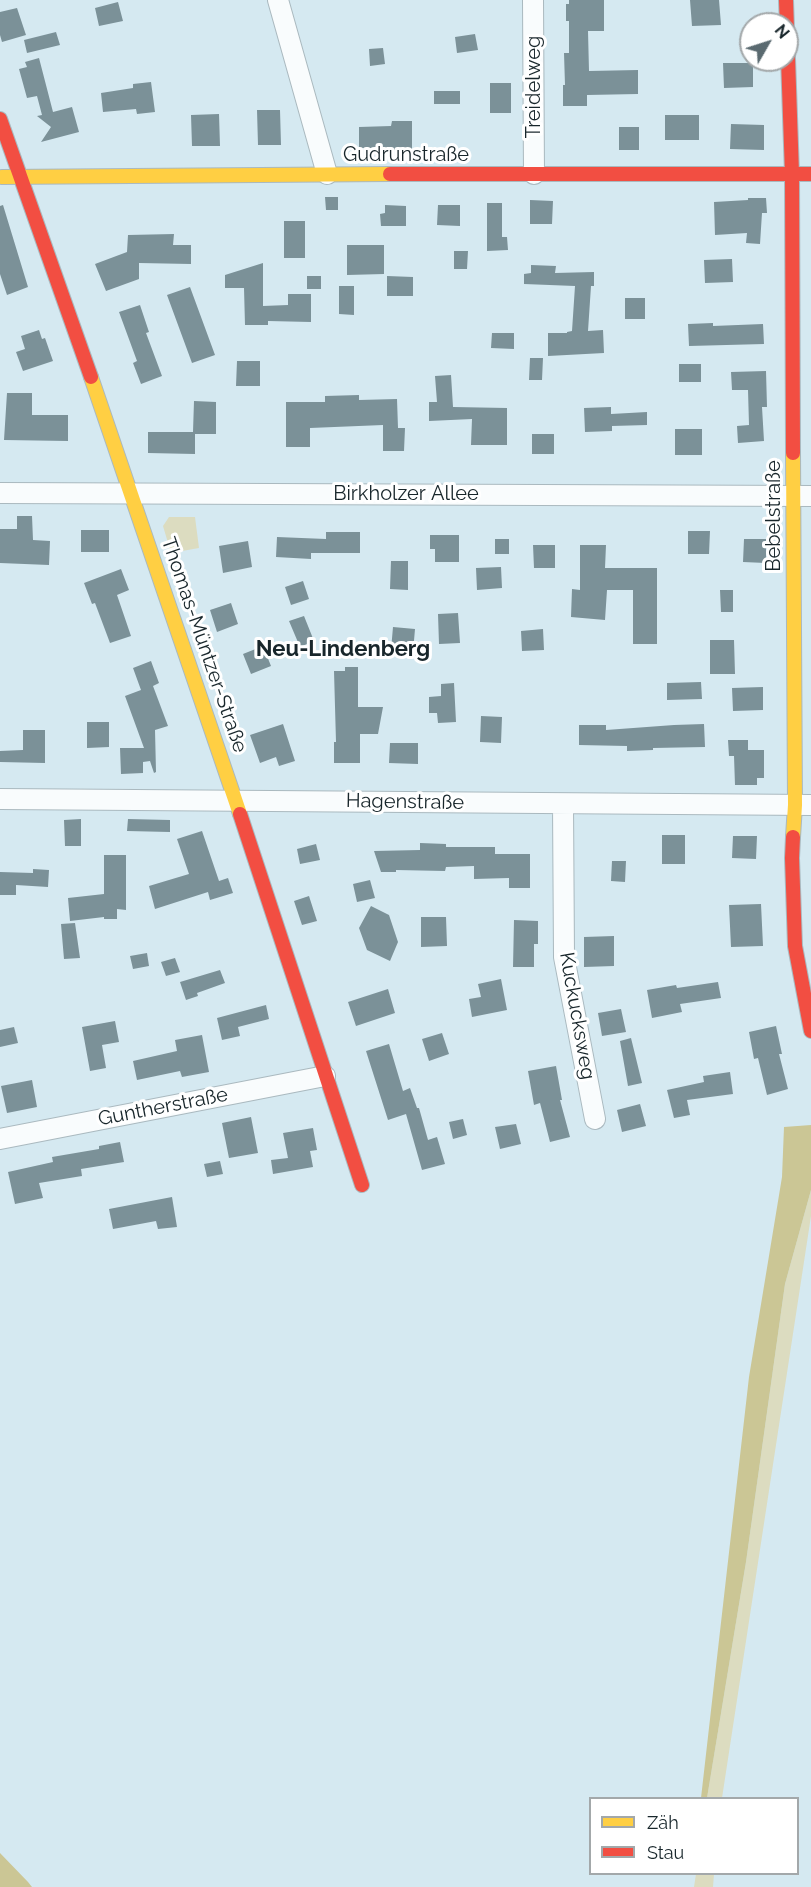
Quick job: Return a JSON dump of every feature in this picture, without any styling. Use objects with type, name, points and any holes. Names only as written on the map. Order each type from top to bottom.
[{"type":"street","points":[[278,0],[327,174]]},
{"type":"street","name":"Treidelweg","points":[[533,0],[534,174]]},
{"type":"street","name":"Bebelstraße","points":[[786,0],[802,496],[803,806],[792,858],[795,946],[811,1031]]},
{"type":"street","name":"Thomas-Müntzer-Straße","points":[[0,119],[132,493],[236,800],[362,1185]]},
{"type":"street","name":"Gudrunstraße","points":[[0,177],[811,174]]},
{"type":"street","name":"Birkholzer Allee","points":[[0,493],[802,496]]},
{"type":"street","name":"Hagenstraße","points":[[0,799],[803,806]]},
{"type":"street","name":"Kuckucksweg","points":[[563,804],[564,957],[595,1119]]},
{"type":"street","name":"Guntherstraße","points":[[0,1139],[325,1076]]},
{"type":"green space","points":[[169,517],[195,517],[199,548],[171,553],[163,526]]},
{"type":"green space","points":[[811,1190],[811,1216],[722,1797],[707,1797],[746,1562],[785,1284]]},
{"type":"green space","points":[[696,1875],[714,1875],[713,1887],[694,1887]]},
{"type":"shaded area","points":[[811,1125],[811,1190],[785,1284],[746,1562],[707,1797],[701,1797],[749,1377],[782,1177],[784,1127]]},
{"type":"shaded area","points":[[0,1853],[28,1882],[32,1887],[0,1887]]},
{"type":"building","points":[[569,0],[604,0],[604,31],[588,31],[589,71],[638,70],[638,94],[587,95],[587,106],[563,106],[564,53],[569,53],[569,21],[566,21],[566,4],[569,4]]},
{"type":"building","points":[[690,0],[719,0],[721,25],[692,26]]},
{"type":"building","points":[[118,2],[123,21],[99,26],[95,8]]},
{"type":"building","points":[[17,8],[26,35],[2,42],[0,12]]},
{"type":"building","points":[[56,32],[60,45],[27,53],[24,40]]},
{"type":"building","points":[[475,34],[478,50],[457,53],[455,37]]},
{"type":"building","points":[[383,48],[385,64],[370,66],[369,49]]},
{"type":"building","points":[[39,58],[53,112],[72,107],[79,132],[41,142],[51,127],[37,116],[42,115],[37,96],[27,98],[19,69],[27,67],[25,62]]},
{"type":"building","points":[[723,63],[739,63],[739,72],[753,72],[753,87],[724,88]]},
{"type":"building","points":[[151,82],[155,112],[137,114],[136,109],[103,112],[101,93],[133,88],[133,84]]},
{"type":"building","points":[[490,83],[511,83],[511,113],[490,113]]},
{"type":"building","points":[[434,91],[460,91],[460,104],[434,104]]},
{"type":"building","points":[[257,110],[280,110],[281,145],[258,145]]},
{"type":"building","points":[[219,114],[220,146],[192,146],[191,115]]},
{"type":"building","points":[[665,115],[699,115],[699,140],[665,140]]},
{"type":"building","points":[[392,121],[412,121],[412,150],[359,148],[359,127],[391,126]]},
{"type":"building","points":[[731,124],[764,125],[764,150],[730,149]]},
{"type":"building","points":[[619,127],[639,127],[639,150],[619,150]]},
{"type":"building","points":[[325,197],[338,197],[338,210],[326,210]]},
{"type":"building","points":[[748,198],[766,198],[767,213],[762,213],[760,244],[746,243],[747,233],[715,235],[714,202],[748,200]]},
{"type":"building","points":[[530,200],[553,201],[552,224],[530,224]]},
{"type":"building","points":[[487,203],[502,203],[502,237],[507,237],[508,250],[487,251]]},
{"type":"building","points":[[3,205],[28,287],[7,295],[0,274],[0,206]]},
{"type":"building","points":[[385,205],[406,206],[406,226],[381,226],[380,214],[385,213]]},
{"type":"building","points":[[438,205],[460,205],[460,226],[437,225]]},
{"type":"building","points":[[284,221],[305,221],[305,258],[284,258]]},
{"type":"building","points":[[174,234],[173,245],[191,245],[191,264],[139,263],[139,279],[106,291],[95,264],[127,252],[128,235]]},
{"type":"building","points":[[347,245],[384,245],[384,274],[347,275]]},
{"type":"building","points":[[454,251],[468,251],[467,269],[454,269]]},
{"type":"building","points":[[732,259],[733,282],[705,283],[704,260]]},
{"type":"building","points":[[263,263],[263,306],[288,305],[288,294],[311,294],[311,322],[268,321],[268,325],[245,325],[244,288],[225,288],[225,275]]},
{"type":"building","points":[[531,265],[556,266],[555,273],[594,272],[588,331],[603,330],[604,353],[548,356],[548,333],[572,331],[575,286],[524,284],[524,274],[531,273]]},
{"type":"building","points":[[307,276],[321,276],[321,289],[307,289]]},
{"type":"building","points":[[387,276],[413,277],[413,296],[387,296]]},
{"type":"building","points":[[339,286],[354,286],[354,315],[339,314]]},
{"type":"building","points":[[190,287],[215,355],[192,363],[167,295]]},
{"type":"building","points":[[625,298],[645,298],[645,319],[625,319]]},
{"type":"building","points":[[140,305],[149,332],[146,333],[162,376],[141,384],[133,363],[137,361],[119,312]]},
{"type":"building","points":[[713,323],[713,326],[763,324],[764,344],[689,346],[688,324]]},
{"type":"building","points":[[39,330],[42,339],[45,338],[53,361],[23,371],[16,352],[25,349],[21,336]]},
{"type":"building","points":[[492,333],[514,333],[514,349],[491,348]]},
{"type":"building","points":[[530,358],[543,358],[542,380],[529,380]]},
{"type":"building","points":[[237,361],[260,361],[260,386],[236,386]]},
{"type":"building","points":[[679,364],[701,364],[701,382],[679,382]]},
{"type":"building","points":[[766,371],[767,407],[762,407],[764,441],[738,443],[737,426],[749,425],[748,390],[732,390],[731,372]]},
{"type":"building","points":[[451,375],[453,407],[507,408],[507,445],[471,445],[472,419],[429,421],[429,402],[437,402],[435,376]]},
{"type":"building","points":[[7,393],[32,393],[32,415],[68,415],[68,441],[4,440]]},
{"type":"building","points":[[359,395],[359,400],[397,399],[398,428],[405,428],[404,451],[383,451],[383,425],[310,428],[310,447],[286,447],[286,402],[325,402],[325,396]]},
{"type":"building","points":[[194,401],[216,402],[216,434],[195,434],[195,454],[148,453],[148,432],[193,432]]},
{"type":"building","points":[[611,407],[611,414],[647,412],[647,425],[612,426],[612,431],[585,432],[584,408]]},
{"type":"building","points":[[675,429],[702,429],[702,455],[675,455]]},
{"type":"building","points":[[532,434],[554,434],[554,454],[532,454]]},
{"type":"building","points":[[17,516],[32,516],[33,540],[50,541],[49,565],[0,563],[0,529],[17,529]]},
{"type":"building","points":[[81,530],[109,530],[109,552],[81,552]]},
{"type":"building","points":[[688,531],[710,531],[709,554],[688,554]]},
{"type":"building","points":[[326,532],[360,532],[360,553],[311,553],[311,559],[276,557],[277,537],[326,539]]},
{"type":"building","points":[[430,535],[459,535],[459,562],[435,562],[435,549],[430,549]]},
{"type":"building","points":[[495,539],[509,539],[509,554],[495,554]]},
{"type":"building","points":[[744,539],[766,539],[766,563],[743,562]]},
{"type":"building","points":[[248,541],[252,567],[223,573],[219,546]]},
{"type":"building","points":[[533,545],[555,545],[555,568],[534,568]]},
{"type":"building","points":[[580,545],[606,545],[605,568],[657,568],[657,644],[633,644],[633,590],[607,590],[605,620],[571,617],[572,589],[580,590]]},
{"type":"building","points":[[391,561],[408,561],[408,590],[390,589]]},
{"type":"building","points":[[501,567],[502,588],[477,590],[476,568]]},
{"type":"building","points":[[121,569],[129,590],[117,595],[131,636],[110,643],[95,603],[92,604],[84,583]]},
{"type":"building","points":[[303,581],[309,599],[291,605],[285,587]]},
{"type":"building","points":[[720,590],[733,590],[733,612],[721,612]]},
{"type":"building","points":[[231,603],[238,624],[217,632],[210,610]]},
{"type":"building","points":[[458,613],[460,643],[439,644],[438,614]]},
{"type":"building","points":[[304,616],[314,641],[300,647],[289,621]]},
{"type":"building","points":[[393,627],[415,629],[413,652],[391,650]]},
{"type":"building","points":[[543,629],[544,650],[522,651],[521,631]]},
{"type":"building","points":[[710,640],[734,640],[735,674],[710,674]]},
{"type":"building","points":[[263,646],[271,666],[251,674],[243,654]]},
{"type":"building","points":[[151,661],[159,683],[153,686],[168,726],[155,730],[156,772],[154,773],[150,761],[143,762],[143,773],[121,774],[120,748],[144,748],[125,696],[141,690],[133,668]]},
{"type":"building","points":[[345,667],[358,667],[358,707],[383,707],[378,734],[360,734],[360,763],[334,763],[334,742],[336,742],[334,671],[345,671]]},
{"type":"building","points":[[701,682],[702,699],[667,700],[667,683]]},
{"type":"building","points":[[454,683],[456,722],[438,723],[437,713],[429,713],[429,697],[441,696],[441,684]]},
{"type":"building","points":[[763,687],[763,710],[733,711],[732,688]]},
{"type":"building","points":[[481,716],[502,717],[501,743],[480,742]]},
{"type":"building","points":[[87,722],[109,722],[109,747],[87,748]]},
{"type":"building","points":[[283,724],[295,761],[279,766],[276,757],[260,763],[250,735]]},
{"type":"building","points":[[704,724],[705,747],[627,751],[627,746],[579,745],[579,725],[606,725],[606,730]]},
{"type":"building","points":[[23,730],[45,730],[45,763],[0,762],[0,751],[23,750]]},
{"type":"building","points":[[728,740],[748,740],[748,750],[764,750],[764,778],[757,778],[757,785],[735,785],[734,756],[729,756]]},
{"type":"building","points":[[390,743],[418,743],[418,764],[389,763]]},
{"type":"building","points":[[81,819],[81,846],[65,846],[64,820]]},
{"type":"building","points":[[128,819],[170,820],[170,832],[127,831]]},
{"type":"building","points":[[202,831],[219,881],[228,878],[233,893],[210,900],[208,892],[155,909],[149,886],[189,874],[177,839]]},
{"type":"building","points":[[662,835],[685,835],[685,864],[662,864]]},
{"type":"building","points":[[733,836],[757,836],[756,859],[732,858]]},
{"type":"building","points":[[420,843],[446,844],[446,847],[495,847],[495,854],[530,854],[530,888],[509,888],[509,878],[474,879],[474,866],[446,867],[445,871],[381,872],[374,851],[420,850]]},
{"type":"building","points":[[316,844],[320,860],[300,864],[297,849]]},
{"type":"building","points":[[104,855],[126,855],[126,910],[117,909],[117,919],[104,919],[104,917],[70,921],[68,898],[104,894]]},
{"type":"building","points":[[612,861],[626,861],[625,882],[611,881]]},
{"type":"building","points":[[33,869],[49,870],[48,887],[16,885],[16,895],[0,895],[0,872],[33,873]]},
{"type":"building","points":[[370,880],[375,898],[357,902],[353,884]]},
{"type":"building","points":[[309,896],[317,921],[302,925],[294,901]]},
{"type":"building","points":[[761,904],[763,946],[731,947],[729,905]]},
{"type":"building","points":[[371,906],[389,915],[398,942],[390,961],[367,950],[359,928]]},
{"type":"building","points":[[421,917],[446,917],[447,946],[421,947]]},
{"type":"building","points":[[514,920],[538,921],[538,944],[534,944],[534,967],[513,967]]},
{"type":"building","points":[[75,923],[80,958],[64,959],[61,924]]},
{"type":"building","points":[[614,936],[614,966],[584,967],[584,937]]},
{"type":"building","points":[[147,953],[149,966],[133,969],[130,956]]},
{"type":"building","points":[[175,958],[180,972],[166,976],[161,962]]},
{"type":"building","points":[[220,970],[225,983],[197,993],[198,996],[186,1000],[180,982]]},
{"type":"building","points":[[501,979],[507,1010],[472,1017],[469,999],[481,997],[478,984]]},
{"type":"building","points":[[718,982],[721,998],[680,1004],[682,1012],[652,1018],[647,990]]},
{"type":"building","points":[[388,989],[395,1013],[356,1026],[348,1002]]},
{"type":"building","points":[[266,1005],[269,1019],[238,1027],[240,1036],[222,1040],[217,1018]]},
{"type":"building","points":[[621,1009],[626,1032],[602,1036],[598,1013]]},
{"type":"building","points":[[115,1021],[119,1042],[102,1045],[106,1068],[90,1071],[82,1027]]},
{"type":"building","points":[[776,1026],[782,1054],[779,1054],[788,1089],[767,1095],[758,1058],[754,1059],[749,1032]]},
{"type":"building","points":[[14,1027],[18,1043],[0,1047],[0,1030]]},
{"type":"building","points":[[442,1033],[449,1054],[429,1061],[422,1039]]},
{"type":"building","points":[[202,1035],[209,1072],[182,1077],[180,1071],[137,1080],[133,1061],[177,1051],[175,1040]]},
{"type":"building","points":[[631,1038],[642,1083],[628,1086],[620,1041]]},
{"type":"building","points":[[389,1044],[403,1091],[410,1088],[417,1108],[419,1108],[428,1140],[437,1137],[445,1164],[422,1170],[406,1114],[388,1120],[366,1051]]},
{"type":"building","points":[[556,1066],[562,1100],[560,1100],[570,1137],[550,1142],[540,1103],[534,1105],[528,1071]]},
{"type":"building","points":[[730,1072],[733,1094],[687,1100],[690,1115],[674,1118],[667,1090],[704,1082],[703,1076]]},
{"type":"building","points":[[32,1080],[37,1107],[7,1113],[1,1086]]},
{"type":"building","points":[[640,1104],[646,1126],[622,1132],[617,1110]]},
{"type":"building","points":[[251,1117],[258,1153],[229,1158],[222,1123]]},
{"type":"building","points":[[463,1119],[467,1135],[453,1139],[449,1122]]},
{"type":"building","points":[[516,1124],[521,1144],[500,1149],[495,1127]]},
{"type":"building","points":[[313,1128],[317,1150],[310,1151],[313,1167],[273,1174],[271,1160],[288,1158],[283,1133]]},
{"type":"building","points":[[120,1142],[124,1162],[81,1169],[82,1176],[39,1183],[43,1198],[15,1204],[8,1172],[53,1162],[52,1157],[99,1149],[99,1146]]},
{"type":"building","points":[[220,1161],[223,1174],[207,1177],[204,1164]]},
{"type":"building","points":[[172,1197],[177,1227],[158,1229],[156,1221],[113,1229],[109,1209]]},
{"type":"traffic: slow","points":[[2,177],[390,174]]},
{"type":"traffic: slow","points":[[91,377],[240,814]]},
{"type":"traffic: slow","points":[[793,453],[795,805],[793,837]]},
{"type":"traffic: jam","points":[[786,0],[792,174],[793,453]]},
{"type":"traffic: jam","points":[[0,119],[91,377]]},
{"type":"traffic: jam","points":[[390,174],[810,174]]},
{"type":"traffic: jam","points":[[240,814],[362,1185]]},
{"type":"traffic: jam","points":[[793,837],[795,946],[811,1031]]},
{"type":"district","name":"Neu-Lindenberg","points":[[343,649]]}]
